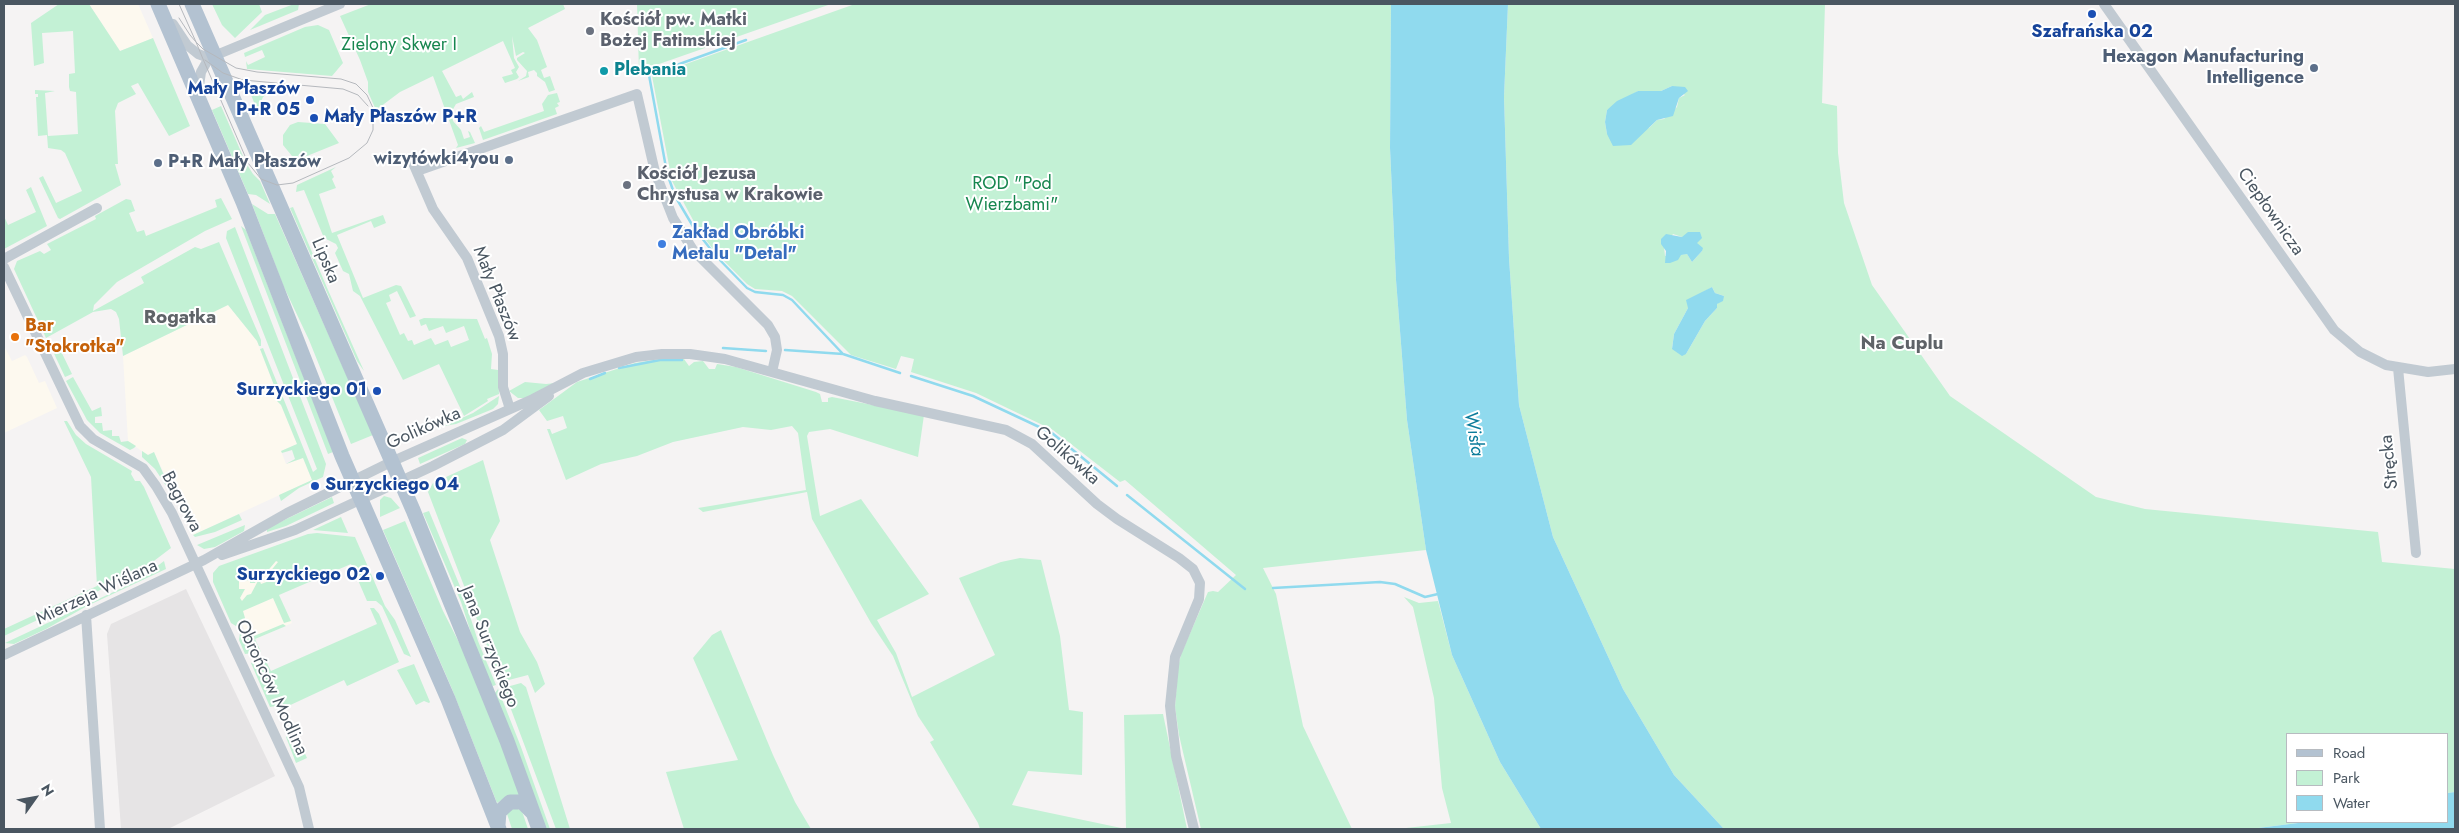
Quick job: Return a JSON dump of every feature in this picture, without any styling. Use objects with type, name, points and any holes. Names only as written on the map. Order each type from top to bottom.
[{"type":"main road","points":[[160,4],[242,202],[353,481],[433,663],[499,829]]},
{"type":"main road","name":"Lipska","points":[[192,4],[212,57],[401,481]]},
{"type":"main road","name":"Jana Surzyckiego","points":[[401,481],[507,740],[537,823]]},
{"type":"main road","points":[[499,829],[499,812],[510,802],[524,803],[537,823]]},
{"type":"street","points":[[160,4],[187,45],[198,54],[212,57]]},
{"type":"street","points":[[198,99],[201,72],[212,57],[340,4]]},
{"type":"street","name":"Ciepłownicza","points":[[2104,4],[2334,330],[2360,352],[2398,368],[2428,372],[2455,369]]},
{"type":"street","name":"Mały Płaszów","points":[[510,409],[503,387],[503,354],[499,336],[467,258],[434,209],[415,167],[637,94],[655,172],[672,218],[693,250],[768,325],[775,337],[778,350],[772,372]]},
{"type":"street","points":[[4,258],[97,208]]},
{"type":"street","name":"Bagrowa","points":[[4,267],[80,426],[93,439],[132,461],[150,476],[200,562]]},
{"type":"street","name":"Golikówka","points":[[353,481],[392,461],[556,388],[595,368],[636,357],[662,354],[690,354],[725,359],[875,401],[1006,430],[1032,444],[1097,504],[1142,537],[1179,558],[1194,571],[1200,583],[1199,599],[1175,657],[1170,706],[1178,764],[1194,829]]},
{"type":"street","name":"Stręcka","points":[[2398,368],[2416,552]]},
{"type":"street","name":"Golikówka","points":[[361,499],[503,430],[556,388]]},
{"type":"street","name":"Golikówka","points":[[510,409],[530,410]]},
{"type":"street","name":"Golikówka","points":[[490,436],[505,422],[510,409]]},
{"type":"street","name":"Mierzeja Wiślana","points":[[4,655],[200,562],[286,513],[353,481]]},
{"type":"street","name":"Mierzeja Wiślana","points":[[200,562],[276,538],[361,499]]},
{"type":"street","name":"Obrońców Modlina","points":[[200,562],[299,787],[309,829]]},
{"type":"street","points":[[86,615],[100,829]]},
{"type":"shaded area","points":[[89,4],[138,4],[153,38],[120,51]]},
{"type":"shaded area","points":[[228,305],[257,341],[279,399],[277,401],[281,405],[297,444],[281,451],[286,464],[303,458],[312,480],[193,535],[154,452],[147,455],[128,441],[123,356]]},
{"type":"shaded area","points":[[4,346],[12,361],[25,355],[27,357],[39,383],[45,381],[57,408],[4,433]]},
{"type":"shaded area","points":[[283,558],[279,596],[292,623],[255,639],[252,632],[245,631],[243,627],[242,624],[245,618],[230,582]]},
{"type":"shaded area","points":[[186,589],[275,776],[168,829],[121,829],[107,634],[111,624]]},
{"type":"green space","points":[[59,4],[89,4],[120,51],[153,38],[190,126],[169,136],[138,83],[131,86],[136,94],[118,103],[115,111],[118,164],[115,164],[121,185],[60,219],[39,178],[43,176],[56,203],[82,191],[65,153],[61,150],[48,148],[47,135],[38,136],[36,97],[38,97],[38,94],[35,94],[35,90],[55,91],[45,93],[48,136],[78,134],[76,92],[70,91],[69,87],[69,74],[75,73],[73,31],[42,33],[44,63],[34,66],[31,23]]},
{"type":"green space","points":[[212,4],[259,4],[262,12],[235,38],[222,25]]},
{"type":"green space","points":[[294,4],[299,4],[298,10],[250,30],[265,15]]},
{"type":"green space","name":"Zielony Skwer I","points":[[371,4],[563,4],[565,9],[528,28],[537,40],[547,67],[541,70],[544,78],[550,76],[555,90],[549,92],[545,82],[537,76],[534,70],[528,72],[529,77],[518,81],[526,76],[527,71],[517,58],[525,53],[523,52],[516,56],[512,36],[514,58],[519,67],[516,72],[519,77],[517,79],[505,83],[502,77],[513,74],[511,70],[515,68],[503,41],[442,71],[456,97],[461,95],[463,99],[472,92],[474,97],[456,104],[452,111],[453,121],[461,130],[464,139],[470,137],[468,131],[475,143],[456,148],[458,145],[433,76],[400,92],[376,110],[368,92],[368,82],[360,60],[340,16]]},
{"type":"green space","points":[[637,4],[831,4],[639,71]]},
{"type":"green space","name":"ROD \"Pod Wierzbami\"","points":[[855,4],[1391,4],[1390,148],[1396,280],[1407,420],[1426,550],[1263,568],[1276,594],[1303,726],[1352,829],[1201,829],[1179,735],[1175,707],[1178,668],[1181,654],[1208,592],[1218,592],[1236,575],[1125,480],[1120,482],[1053,430],[976,393],[911,372],[914,359],[901,356],[896,369],[851,355],[792,296],[782,291],[755,289],[747,284],[716,253],[699,231],[672,181],[652,76]]},
{"type":"green space","points":[[1508,4],[1825,4],[1822,103],[1837,106],[1838,153],[1844,203],[1872,285],[1950,396],[2096,497],[2145,509],[2378,532],[2382,562],[2455,569],[2455,792],[2449,793],[2449,733],[2286,733],[2286,823],[2298,823],[2250,829],[1724,829],[1674,775],[1623,689],[1553,537],[1519,405],[1509,258],[1504,97]],"holes":[[[1672,86],[1685,95],[1679,98],[1677,107],[1664,119],[1657,120],[1649,128],[1607,134],[1605,122],[1607,110],[1638,91],[1661,91]],[[1673,234],[1682,237],[1702,251],[1692,262],[1687,254],[1665,256],[1664,247]],[[1712,287],[1715,293],[1724,296],[1717,304],[1717,308],[1705,321],[1686,354],[1672,348],[1674,334],[1688,308],[1700,294]]]},
{"type":"green space","points":[[318,25],[329,30],[343,63],[332,76],[247,69],[246,61],[248,65],[265,57],[262,50],[245,57],[244,53],[305,27]]},
{"type":"green space","points":[[251,87],[280,89],[270,92],[263,97],[259,106],[260,117],[249,90]]},
{"type":"green space","points":[[557,93],[560,102],[557,103],[559,106],[555,108],[557,114],[483,140],[479,128],[481,126],[484,132],[544,111],[542,104],[548,95]]},
{"type":"green space","points":[[221,106],[246,163],[260,181],[270,204],[256,195],[248,194],[212,110]]},
{"type":"green space","points":[[298,122],[325,124],[339,143],[302,158],[292,156],[283,145],[283,135],[290,125]]},
{"type":"green space","points":[[336,167],[331,171],[336,188],[319,194],[332,233],[383,215],[386,223],[374,228],[371,221],[337,235],[363,298],[396,285],[401,286],[416,316],[410,318],[397,291],[389,295],[391,301],[386,303],[400,335],[404,333],[408,341],[412,340],[414,345],[431,338],[435,345],[448,340],[451,347],[469,340],[464,326],[446,333],[443,326],[429,331],[426,324],[421,326],[419,320],[424,318],[477,319],[485,339],[487,338],[492,354],[491,369],[498,370],[499,394],[487,399],[488,401],[464,416],[439,364],[403,380],[360,296],[353,291],[349,274],[343,271],[335,253],[338,248],[336,244],[324,238],[304,190],[296,192],[297,185]]},
{"type":"green space","points":[[31,187],[47,226],[4,249],[4,216],[8,225],[36,212],[26,190]]},
{"type":"green space","points":[[221,198],[232,219],[205,231],[117,282],[94,305],[93,311],[144,283],[141,277],[195,247],[201,249],[219,242],[261,340],[261,346],[259,346],[228,305],[123,356],[119,319],[116,312],[111,309],[93,312],[46,338],[14,269],[17,261],[40,251],[44,254],[51,250],[47,244],[96,219],[95,216],[126,199],[131,200],[135,211],[129,213],[137,232],[144,230],[146,236],[217,207],[215,200]]},
{"type":"green space","points":[[252,204],[268,214],[275,214],[373,435],[351,444],[309,340],[283,285]]},
{"type":"green space","points":[[293,207],[364,371],[357,361],[290,208]]},
{"type":"green space","points":[[241,226],[246,230],[333,452],[328,454]]},
{"type":"green space","points":[[235,227],[326,464],[323,477],[299,488],[281,501],[279,495],[312,480],[303,458],[286,464],[295,459],[292,450],[282,453],[281,451],[297,444],[281,405],[277,401],[279,398],[260,349],[263,348],[313,472],[317,469],[226,238],[227,231]]},
{"type":"green space","points":[[56,341],[72,374],[65,377],[50,345]]},
{"type":"green space","points":[[660,359],[684,359],[689,366],[694,362],[703,361],[709,369],[715,369],[717,364],[736,367],[816,392],[820,394],[822,402],[828,402],[828,398],[832,397],[924,415],[918,457],[830,429],[809,432],[807,436],[820,516],[861,499],[929,594],[877,620],[896,653],[912,697],[995,655],[959,578],[1001,562],[1020,558],[1041,560],[1060,636],[1069,710],[1083,712],[1082,775],[1028,771],[1012,805],[1126,829],[980,829],[930,742],[934,740],[918,716],[893,656],[871,623],[812,519],[807,492],[703,512],[698,508],[806,490],[798,433],[792,426],[771,430],[743,427],[673,442],[637,456],[601,464],[566,480],[547,429],[550,429],[552,434],[567,428],[563,416],[547,421],[539,410],[577,382],[635,363]]},
{"type":"green space","points":[[73,377],[92,411],[101,407],[102,416],[95,417],[95,423],[102,423],[103,431],[112,430],[112,436],[119,436],[121,442],[128,441],[136,446],[134,448],[130,450],[100,433],[87,420],[66,381]]},
{"type":"green space","points":[[525,382],[555,383],[526,398],[518,398],[509,391]]},
{"type":"green space","points":[[499,396],[498,404],[493,409],[456,424],[444,426],[473,413]]},
{"type":"green space","points":[[64,421],[67,421],[76,435],[86,444],[132,471],[131,474],[135,481],[140,481],[144,487],[171,548],[142,570],[4,636],[4,629],[97,586],[91,477]]},
{"type":"green space","points":[[462,438],[467,440],[465,444],[420,464],[418,458]]},
{"type":"green space","points":[[142,451],[148,455],[154,452],[163,473],[168,477],[177,497],[174,498],[155,469],[142,457]]},
{"type":"green space","points":[[483,460],[500,521],[490,540],[520,632],[537,662],[545,684],[535,693],[528,675],[501,682],[428,492],[433,483]]},
{"type":"green space","points":[[384,496],[391,498],[400,508],[380,517],[380,500]]},
{"type":"green space","points":[[332,497],[334,503],[286,526],[267,532],[267,529],[276,524]]},
{"type":"green space","points":[[429,511],[462,591],[478,641],[496,685],[490,684],[479,658],[461,602],[423,513]]},
{"type":"green space","points":[[239,514],[242,520],[215,532],[195,537],[193,535]]},
{"type":"green space","points":[[341,517],[348,533],[313,530]]},
{"type":"green space","points":[[405,521],[443,611],[471,666],[521,795],[510,795],[497,803],[452,689],[383,530]]},
{"type":"green space","points":[[245,525],[244,531],[215,547],[204,549],[197,545]]},
{"type":"green space","points":[[317,533],[355,537],[385,606],[395,620],[411,657],[404,654],[382,606],[376,601],[367,601],[351,564],[279,595],[291,621],[284,623],[273,598],[243,611],[245,618],[242,624],[236,626],[231,623],[213,582],[213,573],[219,566],[308,534]],"holes":[[[276,561],[278,562],[269,573],[272,580],[261,584],[259,579],[251,594],[247,595],[242,601],[240,598],[245,589],[239,589],[239,581],[250,580],[250,583],[255,583],[258,577],[265,574]]]},
{"type":"green space","points":[[164,561],[166,569],[87,606],[14,644],[5,643],[139,580]]},
{"type":"green space","points":[[1404,597],[1419,603],[1438,601],[1452,655],[1500,762],[1541,829],[1397,829],[1451,823],[1442,788],[1434,698],[1413,607]]},
{"type":"green space","points":[[370,608],[374,608],[379,614],[399,662],[347,686],[344,680],[284,708],[282,705],[270,707],[251,663],[265,659],[271,671],[377,624]]},
{"type":"green space","points":[[283,624],[286,626],[255,639],[261,652],[245,654],[239,640],[240,633],[250,631],[254,636]]},
{"type":"green space","points":[[721,630],[773,755],[795,802],[811,829],[684,829],[666,772],[738,760],[693,658],[712,635]]},
{"type":"green space","points":[[414,664],[429,703],[424,701],[416,705],[397,670]]},
{"type":"green space","points":[[521,683],[526,687],[570,829],[556,829],[503,688]]},
{"type":"green space","points":[[498,689],[550,829],[545,829],[494,694]]},
{"type":"green space","points":[[1163,714],[1187,829],[1126,829],[1124,715]]},
{"type":"green space","points":[[294,730],[307,758],[296,763],[286,737]]},
{"type":"green space","points":[[512,806],[522,811],[528,829],[512,829],[507,814]]},
{"type":"water","name":"Wisła","points":[[1391,4],[1508,4],[1504,97],[1509,258],[1519,405],[1553,537],[1623,689],[1674,775],[1724,829],[1541,829],[1500,762],[1452,655],[1426,550],[1407,420],[1396,280],[1390,148]]},
{"type":"water","points":[[1672,86],[1685,87],[1688,91],[1679,98],[1673,116],[1657,120],[1631,145],[1613,146],[1607,134],[1605,122],[1607,110],[1617,101],[1638,91],[1661,91]]},
{"type":"water","points":[[1688,232],[1700,232],[1702,238],[1697,243],[1703,248],[1702,251],[1692,262],[1687,254],[1681,255],[1678,260],[1665,263],[1666,251],[1661,244],[1661,239],[1666,234],[1682,237]]},
{"type":"water","points":[[1712,287],[1715,293],[1724,296],[1723,301],[1717,304],[1717,308],[1705,321],[1686,354],[1682,356],[1672,349],[1674,334],[1688,308],[1686,300]]},
{"type":"water","points":[[2455,792],[2455,829],[2250,829],[2298,823],[2449,823],[2449,793]]},
{"type":"waterway","points":[[746,40],[649,75],[667,173],[675,196],[694,228],[716,256],[747,288],[755,292],[783,295],[792,300],[843,354]]},
{"type":"waterway","points":[[723,348],[766,351]]},
{"type":"waterway","points":[[785,350],[843,354],[900,373]]},
{"type":"waterway","points":[[619,368],[660,360],[682,360]]},
{"type":"waterway","points":[[590,379],[605,373]]},
{"type":"waterway","points":[[911,376],[973,396],[1052,433],[1117,486]]},
{"type":"waterway","points":[[1127,495],[1245,589]]},
{"type":"waterway","points":[[1273,588],[1380,582],[1395,584],[1425,597],[1438,594]]},
{"type":"tram line","points":[[179,4],[196,42],[248,163],[261,179],[277,185],[293,183],[349,158],[367,143],[373,130],[373,108],[367,95],[356,84],[341,79],[257,72],[236,68],[203,49],[196,42],[190,35],[179,18]]},
{"type":"tram line","points":[[205,60],[223,73],[243,80],[343,89],[358,95],[368,106]]},
{"type":"place","name":"Szafrańska 02","points":[[2092,14]]},
{"type":"place","name":"Kościół pw. Matki Bożej Fatimskiej","points":[[590,31]]},
{"type":"place","name":"Hexagon Manufacturing Intelligence","points":[[2314,68]]},
{"type":"place","name":"Plebania","points":[[604,71]]},
{"type":"place","name":"Mały Płaszów P+R 05","points":[[310,100]]},
{"type":"place","name":"Mały Płaszów P+R","points":[[314,118]]},
{"type":"place","name":"wizytówki4you","points":[[509,160]]},
{"type":"place","name":"P+R Mały Płaszów","points":[[158,163]]},
{"type":"place","name":"Kościół Jezusa Chrystusa w Krakowie","points":[[627,185]]},
{"type":"place","name":"Zakład Obróbki Metalu \"Detal\"","points":[[662,244]]},
{"type":"place","name":"Bar \"Stokrotka\"","points":[[15,337]]},
{"type":"place","name":"Surzyckiego 01","points":[[377,391]]},
{"type":"place","name":"Surzyckiego 04","points":[[315,486]]},
{"type":"place","name":"Surzyckiego 02","points":[[380,576]]},
{"type":"district","name":"Rogatka","points":[[180,318]]},
{"type":"district","name":"Na Cuplu","points":[[1902,344]]}]
